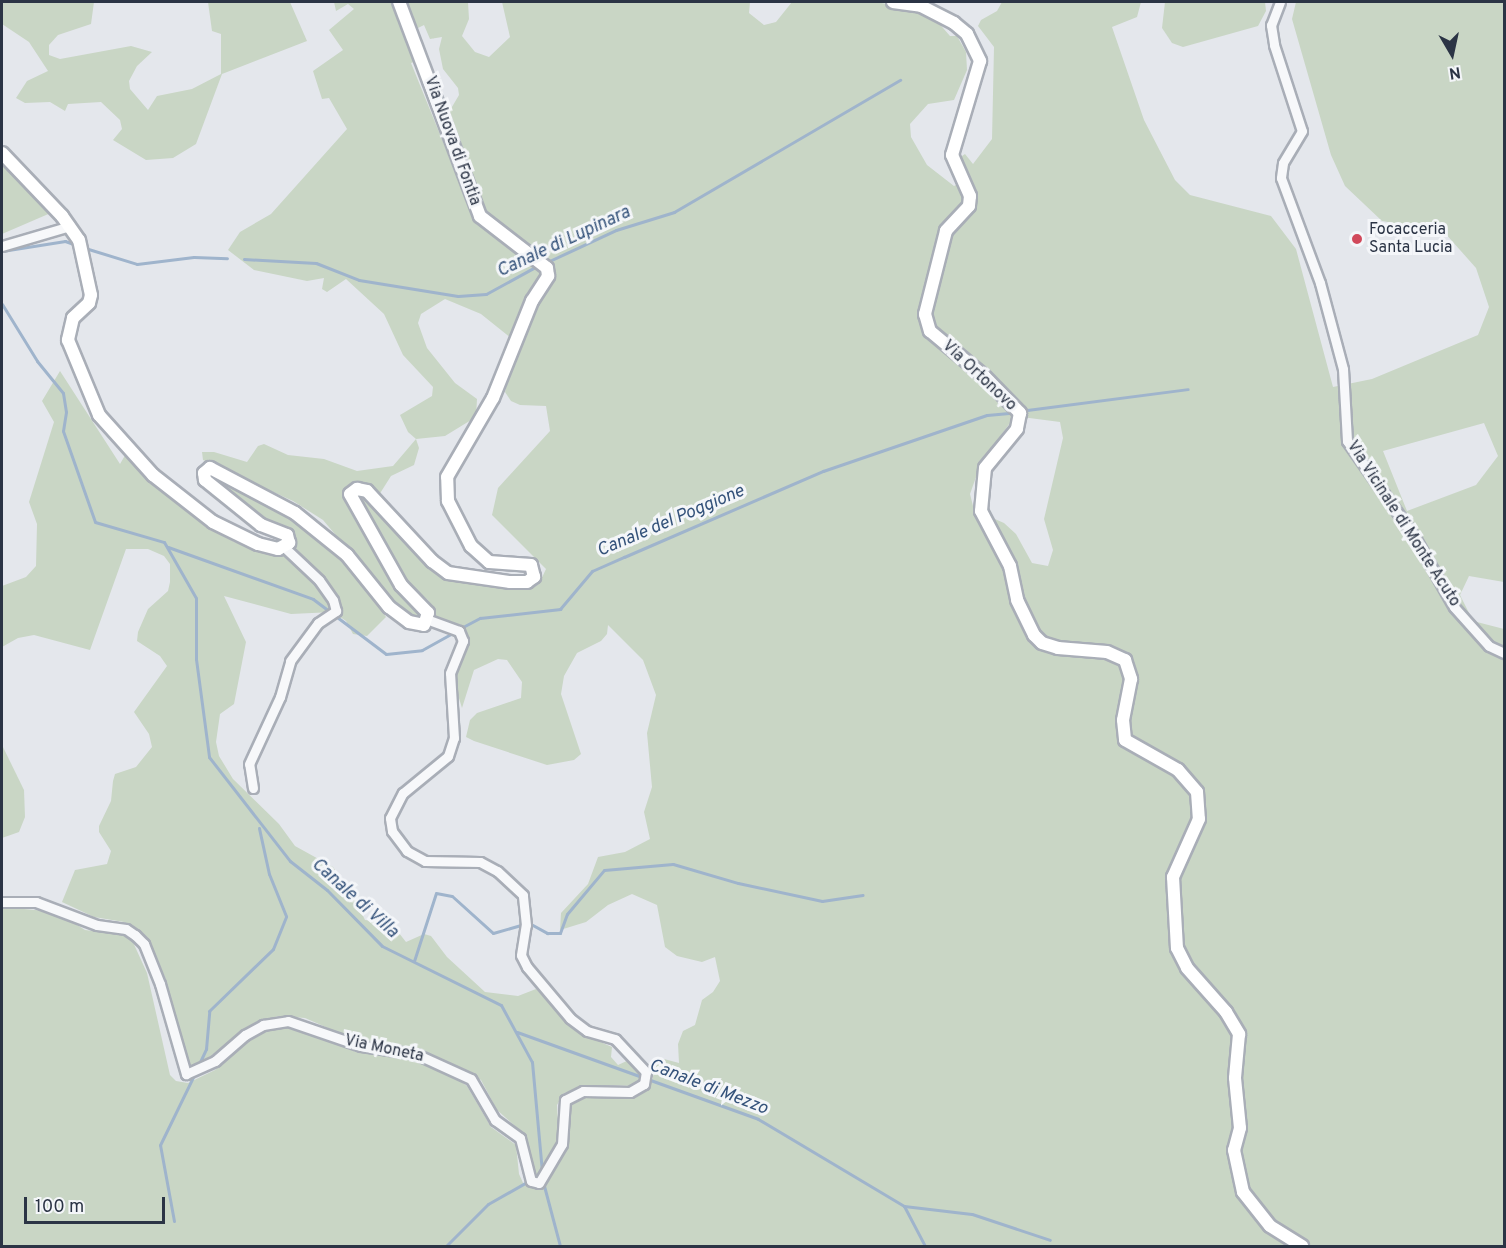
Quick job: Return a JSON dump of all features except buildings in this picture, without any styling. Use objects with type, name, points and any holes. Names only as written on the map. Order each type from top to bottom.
[{"type":"street","name":"Via Nuova di Fontia","points":[[399,2],[477,209],[491,228],[547,268],[548,276],[532,301],[493,398],[447,477],[448,501],[471,546],[489,562],[531,565],[534,577],[527,582],[510,582],[448,573],[432,561],[367,490],[357,489],[350,494],[390,566],[428,613],[429,620]]},
{"type":"street","name":"Via Ortonovo","points":[[893,2],[921,6],[954,23],[967,34],[980,61],[952,155],[970,196],[969,206],[942,241],[925,314],[930,331],[984,376],[1020,413],[1017,429],[985,468],[981,511],[1010,566],[1017,600],[1034,634],[1042,643],[1058,648],[1107,652],[1125,660],[1131,679],[1123,720],[1125,740],[1178,770],[1197,792],[1199,819],[1173,877],[1178,948],[1187,968],[1226,1012],[1239,1034],[1235,1078],[1239,1128],[1234,1150],[1243,1192],[1270,1227],[1302,1246]]},
{"type":"street","name":"Via Vicinale di Monte Acuto","points":[[1280,2],[1272,19],[1272,32],[1302,131],[1283,163],[1281,178],[1320,284],[1343,369],[1347,441],[1414,536],[1454,607],[1489,646],[1504,653]]},
{"type":"street","points":[[2,153],[70,226],[79,240],[91,295],[89,303],[73,318],[68,340],[99,415],[153,474],[213,522],[243,538],[285,548],[319,580],[333,600],[336,611],[318,623],[290,661],[280,697],[249,764],[253,788]]},
{"type":"street","points":[[2,246],[70,226]]},
{"type":"street","points":[[285,548],[289,543],[287,535],[247,515],[205,480],[206,470],[222,471],[238,484],[295,513],[348,555],[389,608],[415,625],[424,625],[429,620]]},
{"type":"street","name":"Via Moneta","points":[[2,902],[36,902],[97,925],[126,929],[135,935],[144,944],[160,984],[186,1074],[215,1061],[245,1035],[262,1025],[288,1021],[361,1046],[416,1054],[471,1079],[495,1120],[520,1138],[531,1182],[541,1182],[565,1135],[565,1100],[583,1092],[630,1092],[644,1084],[646,1072],[620,1043],[587,1031],[542,988],[521,955],[526,925],[523,895],[497,871],[469,859],[425,861],[407,851],[390,825],[403,793],[448,756],[454,738],[450,673],[463,641],[459,631],[429,620]]},
{"type":"green space","points":[[2,2],[94,2],[91,24],[58,35],[49,45],[49,55],[60,59],[131,46],[152,52],[137,66],[129,81],[130,89],[148,110],[157,96],[192,89],[221,74],[221,34],[212,31],[208,2],[290,2],[307,41],[222,74],[196,144],[173,158],[146,160],[113,140],[122,129],[120,120],[101,102],[68,104],[65,111],[50,102],[25,103],[16,98],[27,81],[48,71],[29,42],[2,24]]},
{"type":"green space","points":[[334,2],[395,2],[419,60],[411,63],[450,159],[454,154],[449,112],[459,95],[458,88],[443,69],[439,49],[442,37],[430,39],[424,25],[418,28],[405,2],[468,2],[469,19],[462,36],[475,52],[489,57],[510,37],[502,2],[750,2],[749,13],[764,25],[776,22],[792,2],[876,2],[909,8],[937,21],[950,36],[957,36],[966,52],[967,70],[954,100],[928,104],[910,124],[911,137],[927,165],[954,186],[960,183],[959,158],[965,154],[973,164],[992,139],[994,47],[978,26],[981,20],[997,11],[1002,2],[1141,2],[1137,17],[1112,27],[1144,120],[1175,180],[1190,195],[1271,216],[1296,249],[1333,387],[1372,379],[1478,335],[1489,307],[1476,268],[1444,232],[1382,221],[1345,186],[1331,155],[1292,19],[1296,2],[1504,2],[1504,582],[1469,576],[1460,595],[1473,621],[1504,629],[1504,1246],[2,1246],[2,907],[57,912],[85,930],[122,935],[132,940],[147,973],[170,1075],[176,1081],[188,1083],[215,1070],[243,1044],[273,1027],[298,1026],[356,1052],[397,1057],[442,1069],[467,1086],[491,1127],[516,1145],[519,1174],[524,1185],[531,1188],[544,1185],[565,1147],[569,1108],[576,1098],[631,1096],[650,1087],[657,1062],[664,1059],[679,1063],[678,1044],[683,1031],[695,1025],[702,1000],[713,992],[720,981],[715,957],[702,962],[677,956],[665,947],[657,905],[632,894],[608,905],[586,922],[560,930],[561,913],[588,884],[598,857],[625,852],[650,839],[644,812],[652,787],[647,733],[656,695],[643,660],[608,625],[607,634],[601,641],[577,653],[564,676],[561,694],[581,754],[574,760],[547,765],[466,737],[470,720],[477,713],[521,698],[522,682],[507,660],[498,659],[474,670],[462,708],[454,682],[466,639],[436,620],[428,600],[405,582],[359,503],[361,498],[367,500],[421,560],[439,573],[484,585],[531,589],[539,584],[546,569],[492,515],[498,488],[550,431],[546,406],[520,405],[511,401],[505,392],[516,347],[511,338],[481,314],[445,299],[421,314],[418,323],[427,348],[455,383],[477,399],[476,417],[445,436],[416,439],[408,432],[400,415],[432,396],[433,387],[403,355],[384,314],[346,279],[327,292],[322,289],[324,278],[307,281],[254,270],[228,250],[240,232],[271,214],[347,129],[329,98],[322,99],[313,71],[343,50],[329,30],[354,9],[348,4],[336,11]],"holes":[[[1015,416],[1060,422],[1063,438],[1044,519],[1053,550],[1048,566],[1032,563],[1016,534],[1004,523],[974,510],[970,494],[981,463]],[[1484,423],[1498,456],[1476,485],[1407,511],[1383,451]]]},
{"type":"green space","points":[[1165,2],[1265,2],[1266,11],[1258,26],[1183,47],[1172,43],[1162,28]]},
{"type":"green space","points":[[2,158],[53,212],[2,234]]},
{"type":"green space","points":[[60,371],[120,464],[127,452],[189,510],[234,542],[286,554],[294,546],[217,480],[274,507],[322,539],[348,563],[386,617],[367,636],[353,634],[346,621],[333,612],[291,614],[224,596],[246,642],[234,704],[220,714],[216,742],[219,756],[233,779],[279,824],[295,846],[333,867],[351,891],[365,920],[391,923],[406,942],[424,934],[431,936],[447,957],[485,992],[518,996],[536,989],[577,1032],[612,1047],[611,1057],[618,1065],[631,1059],[642,1073],[635,1086],[602,1085],[564,1093],[557,1105],[559,1141],[538,1177],[534,1176],[525,1135],[497,1110],[481,1080],[425,1051],[353,1039],[305,1018],[279,1016],[256,1022],[196,1067],[189,1067],[165,977],[143,933],[124,922],[94,917],[62,902],[75,870],[107,864],[111,851],[99,832],[99,826],[111,801],[115,774],[136,767],[152,747],[149,734],[134,712],[167,666],[160,656],[137,641],[138,632],[148,609],[168,591],[170,564],[164,556],[148,549],[126,549],[90,650],[34,635],[18,638],[2,647],[2,586],[26,577],[36,566],[37,524],[29,502],[54,422],[42,401]]},
{"type":"green space","points":[[416,439],[419,448],[414,465],[391,476],[379,495],[346,493],[347,506],[380,563],[420,615],[414,618],[379,586],[323,520],[293,501],[203,460],[202,452],[214,452],[247,462],[258,446],[264,444],[288,455],[324,459],[357,471],[393,466]]},
{"type":"green space","points":[[2,745],[24,790],[25,817],[19,832],[2,838]]},
{"type":"waterway","name":"Canale di Lupinara","points":[[545,263],[616,230],[674,212],[900,80]]},
{"type":"waterway","name":"Canale di Lupinara","points":[[2,251],[65,241],[76,245]]},
{"type":"waterway","name":"Canale di Lupinara","points":[[85,248],[137,264],[194,257],[227,258]]},
{"type":"waterway","name":"Canale di Lupinara","points":[[244,259],[316,263],[359,280],[458,296],[486,294],[539,265]]},
{"type":"waterway","name":"Canale di Villa","points":[[2,304],[37,361],[63,393],[66,412],[63,431],[95,522],[164,542],[196,598],[196,659],[209,757],[290,861],[327,890],[382,946],[501,1005],[532,1062],[542,1172]]},
{"type":"waterway","name":"Canale del Poggione","points":[[1027,410],[1188,389]]},
{"type":"waterway","name":"Canale del Poggione","points":[[459,629],[480,618],[560,609],[592,571],[624,557],[823,471],[987,415],[1009,413]]},
{"type":"waterway","name":"Canale del Poggione","points":[[168,547],[313,599],[386,654],[422,650],[453,633]]},
{"type":"waterway","points":[[199,1064],[206,1049],[209,1011],[273,949],[286,916],[269,874],[259,828]]},
{"type":"waterway","points":[[414,961],[436,893],[452,896],[493,933],[529,923],[547,933],[560,933],[567,914],[604,870],[673,864],[738,883],[822,901],[863,895]]},
{"type":"waterway","name":"Canale di Mezzo","points":[[517,1032],[758,1119],[904,1206],[925,1246]]},
{"type":"waterway","points":[[174,1221],[160,1145],[195,1073]]},
{"type":"waterway","points":[[446,1246],[488,1204],[539,1175]]},
{"type":"waterway","name":"Canale di Villa","points":[[543,1182],[560,1246]]},
{"type":"waterway","name":"Canale di Villa","points":[[904,1206],[972,1214],[1050,1240]]},
{"type":"place","name":"Focacceria Santa Lucia","points":[[1357,239]]}]
